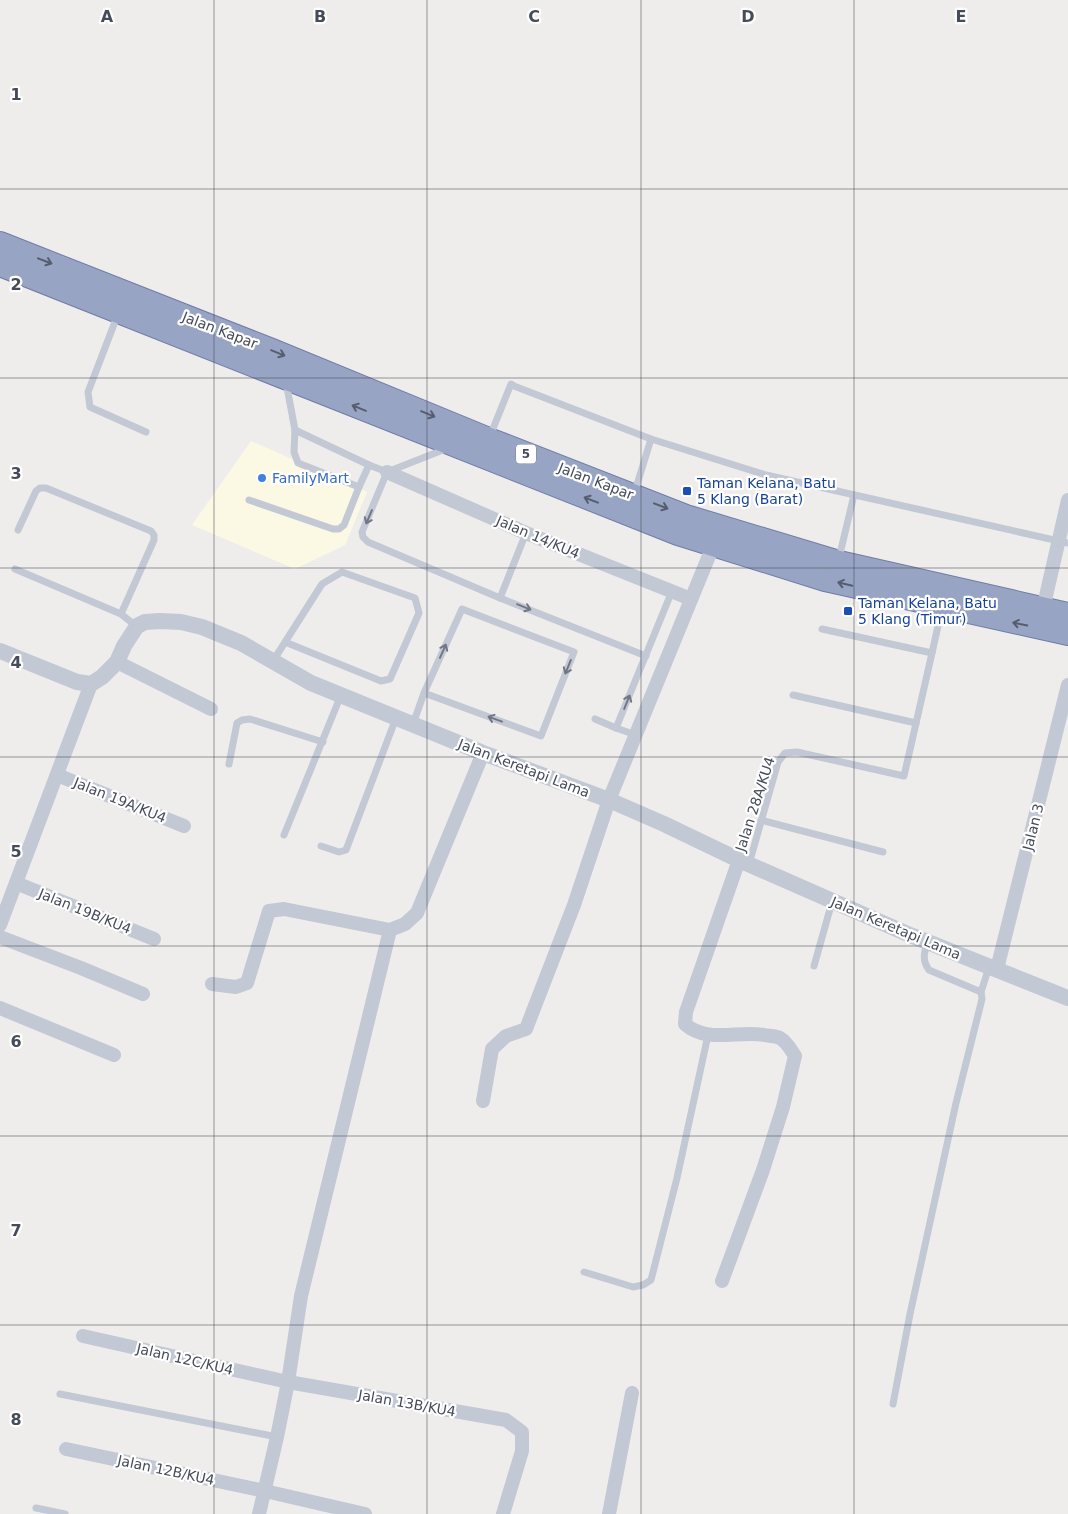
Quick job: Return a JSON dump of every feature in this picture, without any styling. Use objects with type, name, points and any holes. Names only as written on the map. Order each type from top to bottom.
[{"type":"highway","name":"Jalan Kapar","points":[[0,243],[686,516],[838,562],[1068,614]]},
{"type":"highway","name":"Jalan Kapar","points":[[2,268],[712,546],[825,580],[1068,634]]},
{"type":"street","name":"Jalan 14/KU4","points":[[387,472],[526,533],[691,599]]},
{"type":"street","points":[[1043,609],[1063,542],[1068,500]]},
{"type":"street","points":[[483,1101],[492,1049],[506,1036],[526,1029],[574,905],[609,800],[712,546]]},
{"type":"street","name":"Jalan Keretapi Lama","points":[[136,626],[145,622],[160,621],[182,622],[202,627],[241,643],[311,682],[341,695],[483,753],[609,800],[744,862],[927,942],[1068,998]]},
{"type":"street","points":[[0,925],[91,684],[102,677],[118,662],[124,646],[136,626]]},
{"type":"street","points":[[0,652],[78,682],[91,684]]},
{"type":"street","points":[[118,662],[210,709]]},
{"type":"street","name":"Jalan 3","points":[[994,968],[1068,685]]},
{"type":"street","points":[[212,984],[236,987],[247,983],[269,911],[284,909],[390,930],[405,924],[417,913],[483,753]]},
{"type":"street","name":"Jalan 19A/KU4","points":[[56,775],[184,826]]},
{"type":"street","points":[[722,1281],[763,1170],[783,1107],[795,1056],[788,1045],[779,1037],[752,1033],[708,1035],[692,1030],[685,1024],[686,1012],[744,862]]},
{"type":"street","name":"Jalan 19B/KU4","points":[[16,882],[154,939]]},
{"type":"street","points":[[259,1514],[288,1382],[303,1287],[390,930]]},
{"type":"street","points":[[0,937],[143,994]]},
{"type":"street","points":[[0,1008],[114,1054]]},
{"type":"street","name":"Jalan 12C/KU4","points":[[83,1336],[288,1382]]},
{"type":"street","name":"Jalan 13B/KU4","points":[[288,1382],[506,1420],[522,1432],[522,1451],[503,1514]]},
{"type":"street","points":[[609,1514],[632,1393]]},
{"type":"street","name":"Jalan 12B/KU4","points":[[66,1449],[265,1490],[365,1514]]},
{"type":"lane","points":[[118,312],[88,392],[90,407],[146,432]]},
{"type":"lane","points":[[285,378],[295,430],[294,452],[298,463],[360,488]]},
{"type":"lane","points":[[489,439],[511,384],[651,439],[766,476],[1063,542]]},
{"type":"lane","points":[[295,430],[387,472],[453,446]]},
{"type":"lane","points":[[633,496],[651,439]]},
{"type":"lane","points":[[248,500],[333,529],[339,529],[344,524],[369,465]]},
{"type":"lane","points":[[387,472],[362,532],[363,537],[368,542],[500,598],[646,656]]},
{"type":"lane","points":[[18,530],[36,491],[40,488],[46,488],[151,531],[154,535],[154,540],[121,614]]},
{"type":"lane","points":[[838,562],[854,495]]},
{"type":"lane","points":[[500,598],[526,533]]},
{"type":"lane","points":[[15,569],[121,614],[136,626]]},
{"type":"lane","points":[[273,661],[285,642],[322,584],[342,572],[415,598],[419,613],[390,679],[381,681],[285,642]]},
{"type":"lane","points":[[616,728],[672,591]]},
{"type":"lane","points":[[793,695],[916,722],[943,606]]},
{"type":"lane","points":[[412,725],[424,693],[462,609],[574,652],[541,736],[424,693]]},
{"type":"lane","points":[[822,629],[932,653]]},
{"type":"lane","points":[[284,835],[341,695]]},
{"type":"lane","points":[[322,846],[339,852],[346,850],[396,718]]},
{"type":"lane","points":[[229,764],[237,723],[242,720],[250,719],[323,742]]},
{"type":"lane","points":[[596,719],[636,735]]},
{"type":"lane","name":"Jalan 28A/KU4","points":[[744,862],[761,820],[778,762],[785,753],[797,752],[904,776],[916,722]]},
{"type":"lane","points":[[761,820],[883,852]]},
{"type":"lane","points":[[814,966],[832,901]]},
{"type":"lane","points":[[927,942],[923,956],[928,970],[981,992]]},
{"type":"lane","points":[[893,1404],[910,1314],[956,1103],[982,999],[981,992],[994,968]]},
{"type":"lane","points":[[584,1272],[633,1287],[643,1285],[651,1280],[677,1178],[708,1035]]},
{"type":"lane","points":[[60,1394],[277,1437]]},
{"type":"lane","points":[[36,1508],[65,1514]]},
{"type":"shaded area","points":[[251,441],[367,492],[345,545],[295,569],[192,525]]},
{"type":"place","name":"FamilyMart","points":[[262,478]]},
{"type":"place","name":"Taman Kelana, Batu 5 Klang (Barat)","points":[[687,491]]},
{"type":"place","name":"Taman Kelana, Batu 5 Klang (Timur)","points":[[848,611]]}]
